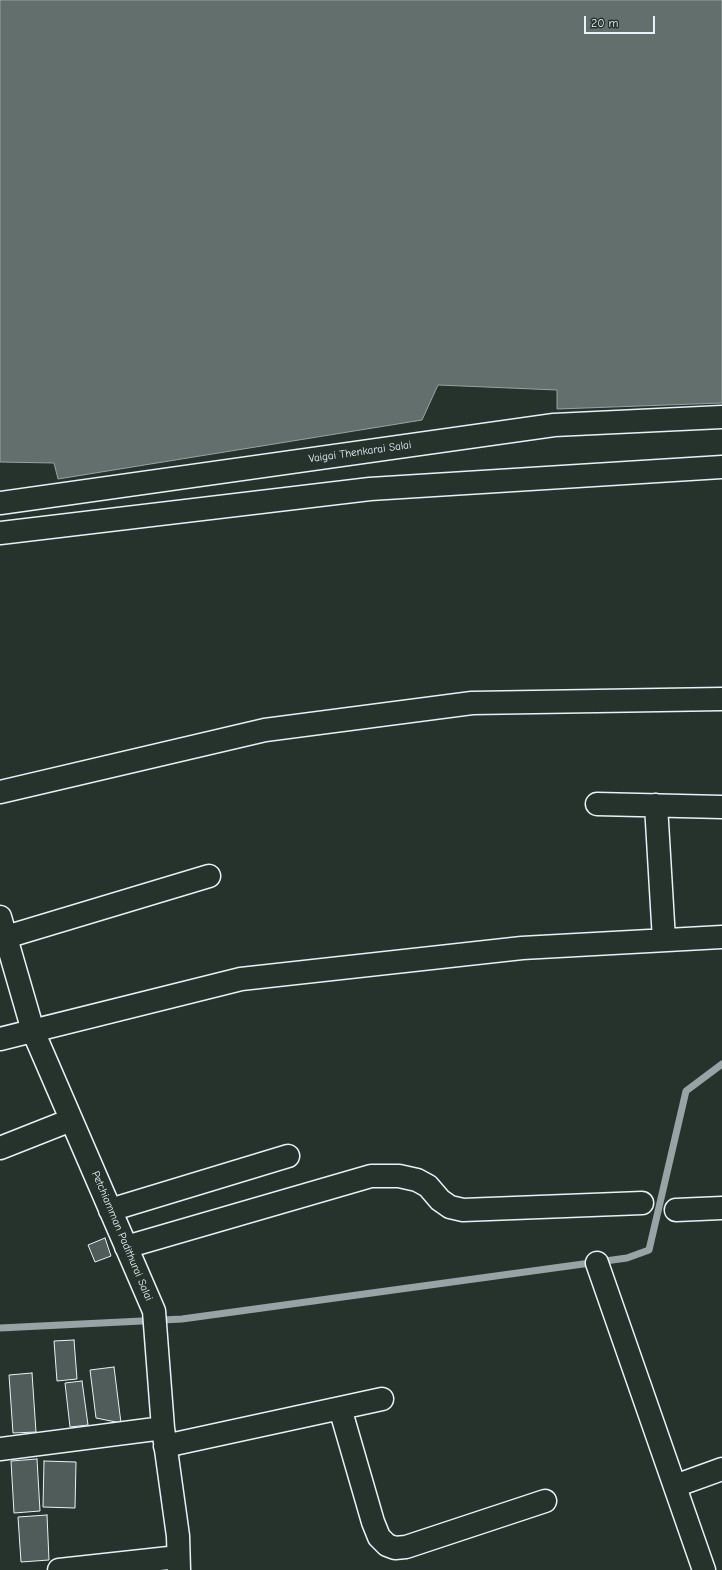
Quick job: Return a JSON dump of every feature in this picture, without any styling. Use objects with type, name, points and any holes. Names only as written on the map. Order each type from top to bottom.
[{"type":"street","name":"Vaigai Thenkarai Salai","points":[[0,503],[554,425],[722,418]]},
{"type":"street","points":[[0,533],[370,489],[722,467]]},
{"type":"street","points":[[0,792],[265,730],[472,703],[722,700]]},
{"type":"street","points":[[597,804],[722,807]]},
{"type":"street","points":[[656,805],[664,940]]},
{"type":"street","points":[[3,927],[209,876]]},
{"type":"street","name":"Petchiamman Padithurai Salai","points":[[3,927],[33,1031],[154,1311],[164,1437],[178,1536],[179,1564]]},
{"type":"street","points":[[0,1039],[241,979],[522,948],[722,937]]},
{"type":"street","points":[[0,1148],[71,1120]]},
{"type":"street","points":[[110,1210],[288,1156]]},
{"type":"street","points":[[126,1246],[372,1176],[399,1176],[417,1180],[428,1186],[440,1200],[450,1207],[463,1210],[642,1203]]},
{"type":"street","points":[[676,1210],[722,1208]]},
{"type":"street","points":[[597,1263],[704,1570]]},
{"type":"street","points":[[0,1449],[164,1437],[340,1408],[382,1399]]},
{"type":"street","points":[[340,1408],[373,1522],[379,1537],[387,1545],[395,1548],[406,1547],[545,1501]]},
{"type":"street","points":[[675,1486],[722,1469]]},
{"type":"street","points":[[59,1570],[179,1564]]},
{"type":"shaded area","points":[[0,0],[722,0],[722,403],[557,409],[557,390],[438,385],[422,420],[58,479],[54,463],[0,462]]},
{"type":"building","points":[[105,1238],[111,1256],[95,1262],[88,1245]]},
{"type":"building","points":[[74,1340],[77,1379],[57,1381],[54,1341]]},
{"type":"building","points":[[114,1367],[121,1423],[96,1418],[90,1370]]},
{"type":"building","points":[[32,1373],[36,1432],[13,1433],[9,1375]]},
{"type":"building","points":[[82,1381],[88,1425],[70,1427],[65,1383]]},
{"type":"building","points":[[37,1459],[40,1511],[14,1513],[11,1461]]},
{"type":"building","points":[[44,1461],[76,1462],[75,1508],[43,1507]]},
{"type":"building","points":[[47,1515],[49,1560],[21,1562],[18,1517]]},
{"type":"waterway","points":[[0,1328],[182,1319],[627,1258],[649,1250],[686,1091],[722,1064]]}]
